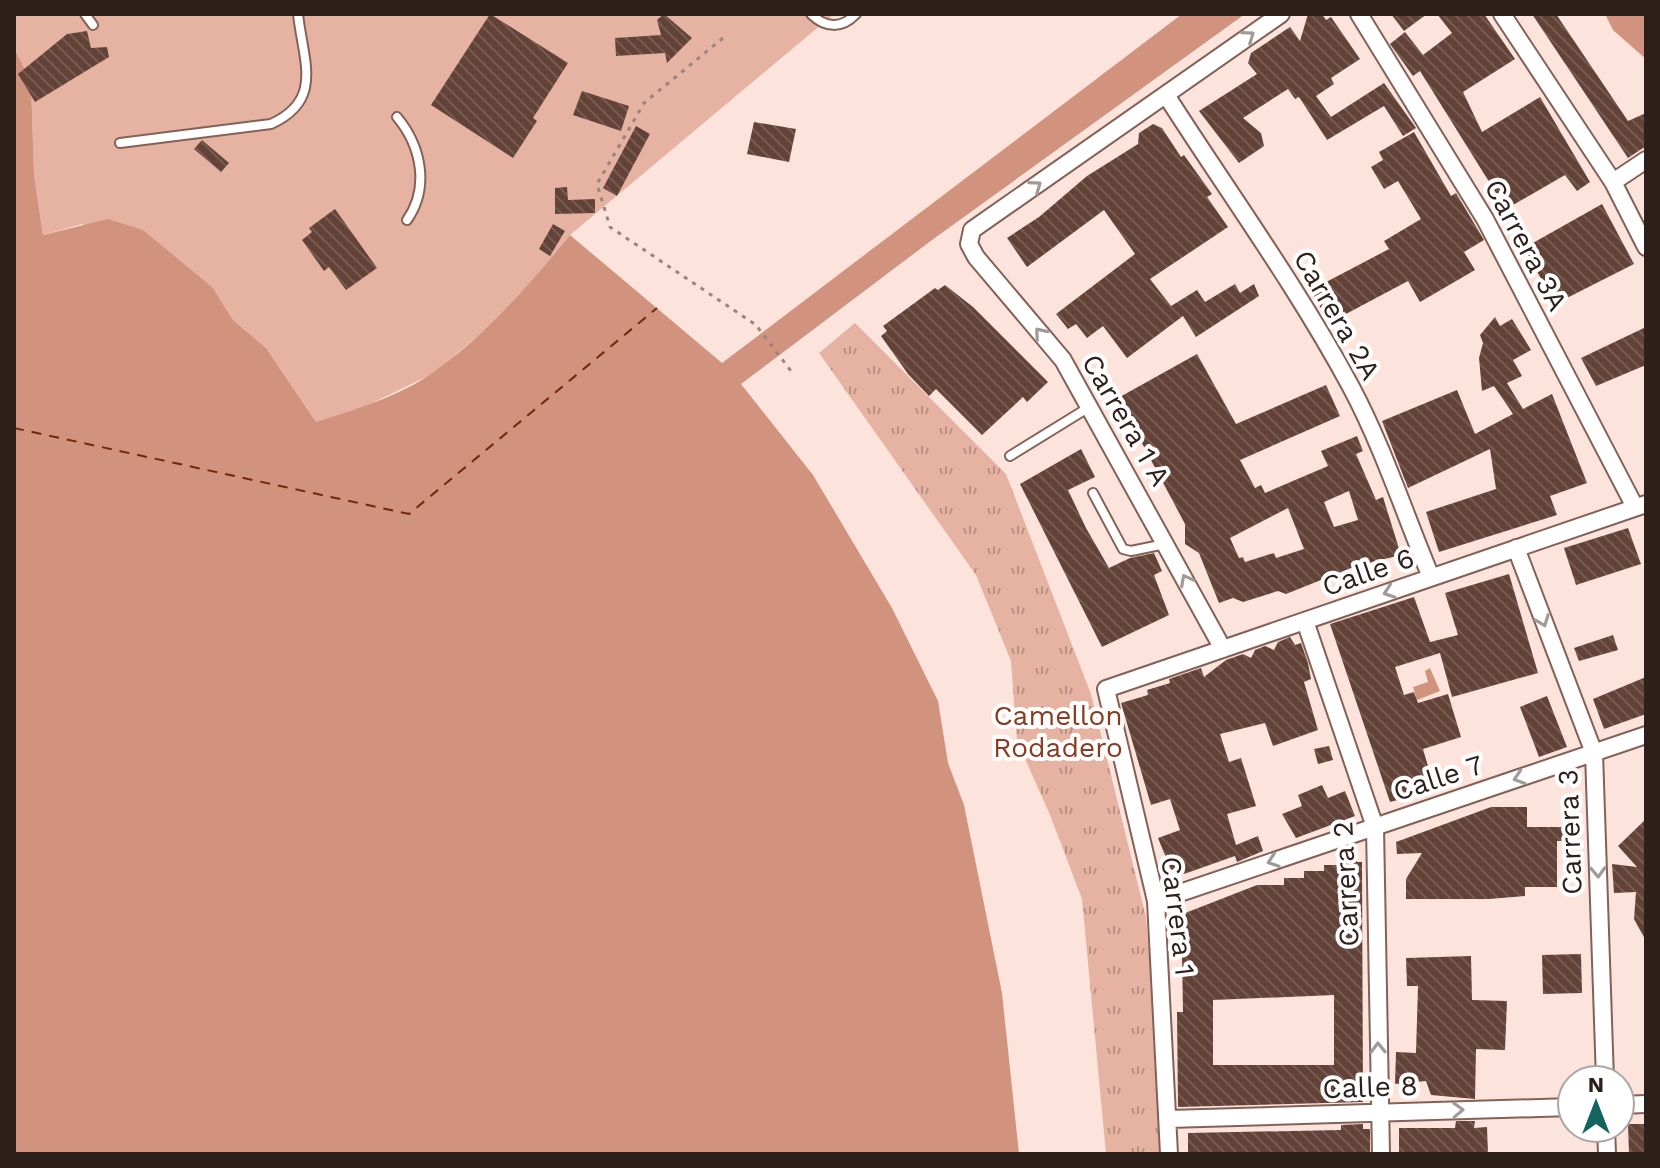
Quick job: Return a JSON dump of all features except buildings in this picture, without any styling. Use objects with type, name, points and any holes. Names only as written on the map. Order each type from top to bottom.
[{"type":"street","points":[[1166,95],[1281,14]]},
{"type":"street","name":"Carrera 3A","points":[[1359,14],[1485,219],[1640,506]]},
{"type":"street","points":[[1502,14],[1613,182],[1646,247]]},
{"type":"street","name":"Carrera 1 A","points":[[1166,95],[972,230],[969,244],[976,257],[1063,360],[1223,649]]},
{"type":"street","name":"Carrera 2A","points":[[1166,95],[1229,195],[1289,279],[1353,390],[1431,577]]},
{"type":"street","points":[[1613,182],[1646,160]]},
{"type":"street","name":"Calle 6","points":[[1106,689],[1640,506]]},
{"type":"street","name":"Carrera 3","points":[[1516,548],[1594,753],[1604,1064]]},
{"type":"street","name":"Carrera 2","points":[[1305,621],[1375,827],[1381,1154]]},
{"type":"street","name":"Carrera 1","points":[[1106,689],[1156,901],[1169,1154]]},
{"type":"street","name":"Calle 7","points":[[1156,901],[1646,735]]},
{"type":"street","name":"Calle 8","points":[[1169,1119],[1556,1107]]},
{"type":"lane","points":[[85,14],[93,25]]},
{"type":"lane","points":[[120,143],[271,124],[288,117],[302,103],[306,80],[298,14]]},
{"type":"lane","points":[[811,14],[835,26],[856,14]]},
{"type":"lane","points":[[397,117],[412,134],[421,180],[418,204],[407,220]]},
{"type":"lane","points":[[1010,456],[1091,406]]},
{"type":"lane","points":[[1093,493],[1123,549],[1131,551],[1166,544]]},
{"type":"path","points":[[723,38],[644,103],[597,184],[610,227],[756,325],[791,371]]},
{"type":"green space","points":[[14,14],[834,14],[570,235],[507,311],[434,373],[366,406],[316,422],[266,348],[233,320],[213,288],[82,224],[43,235],[34,175],[31,81],[14,48]]},
{"type":"green space","name":"Camellon Rodadero","points":[[855,323],[1006,474],[1091,694],[1146,917],[1163,1117],[1162,1154],[1106,1154],[1082,899],[1017,741],[1011,661],[976,575],[819,353]]},
{"type":"shaded area","points":[[1182,14],[1245,14],[932,240],[741,384],[813,475],[892,608],[938,701],[948,763],[964,805],[1002,993],[1019,1154],[14,1154],[14,48],[31,81],[34,175],[43,235],[108,219],[143,230],[213,288],[233,320],[266,348],[316,422],[393,395],[435,371],[490,324],[570,235],[722,363]]},
{"type":"shaded area","points":[[1605,14],[1646,14],[1646,59],[1613,30]]},
{"type":"shaded area","points":[[1430,668],[1440,691],[1417,700],[1413,687],[1428,682],[1425,671]]},
{"type":"ferry route","points":[[14,428],[409,514],[657,308]]}]
